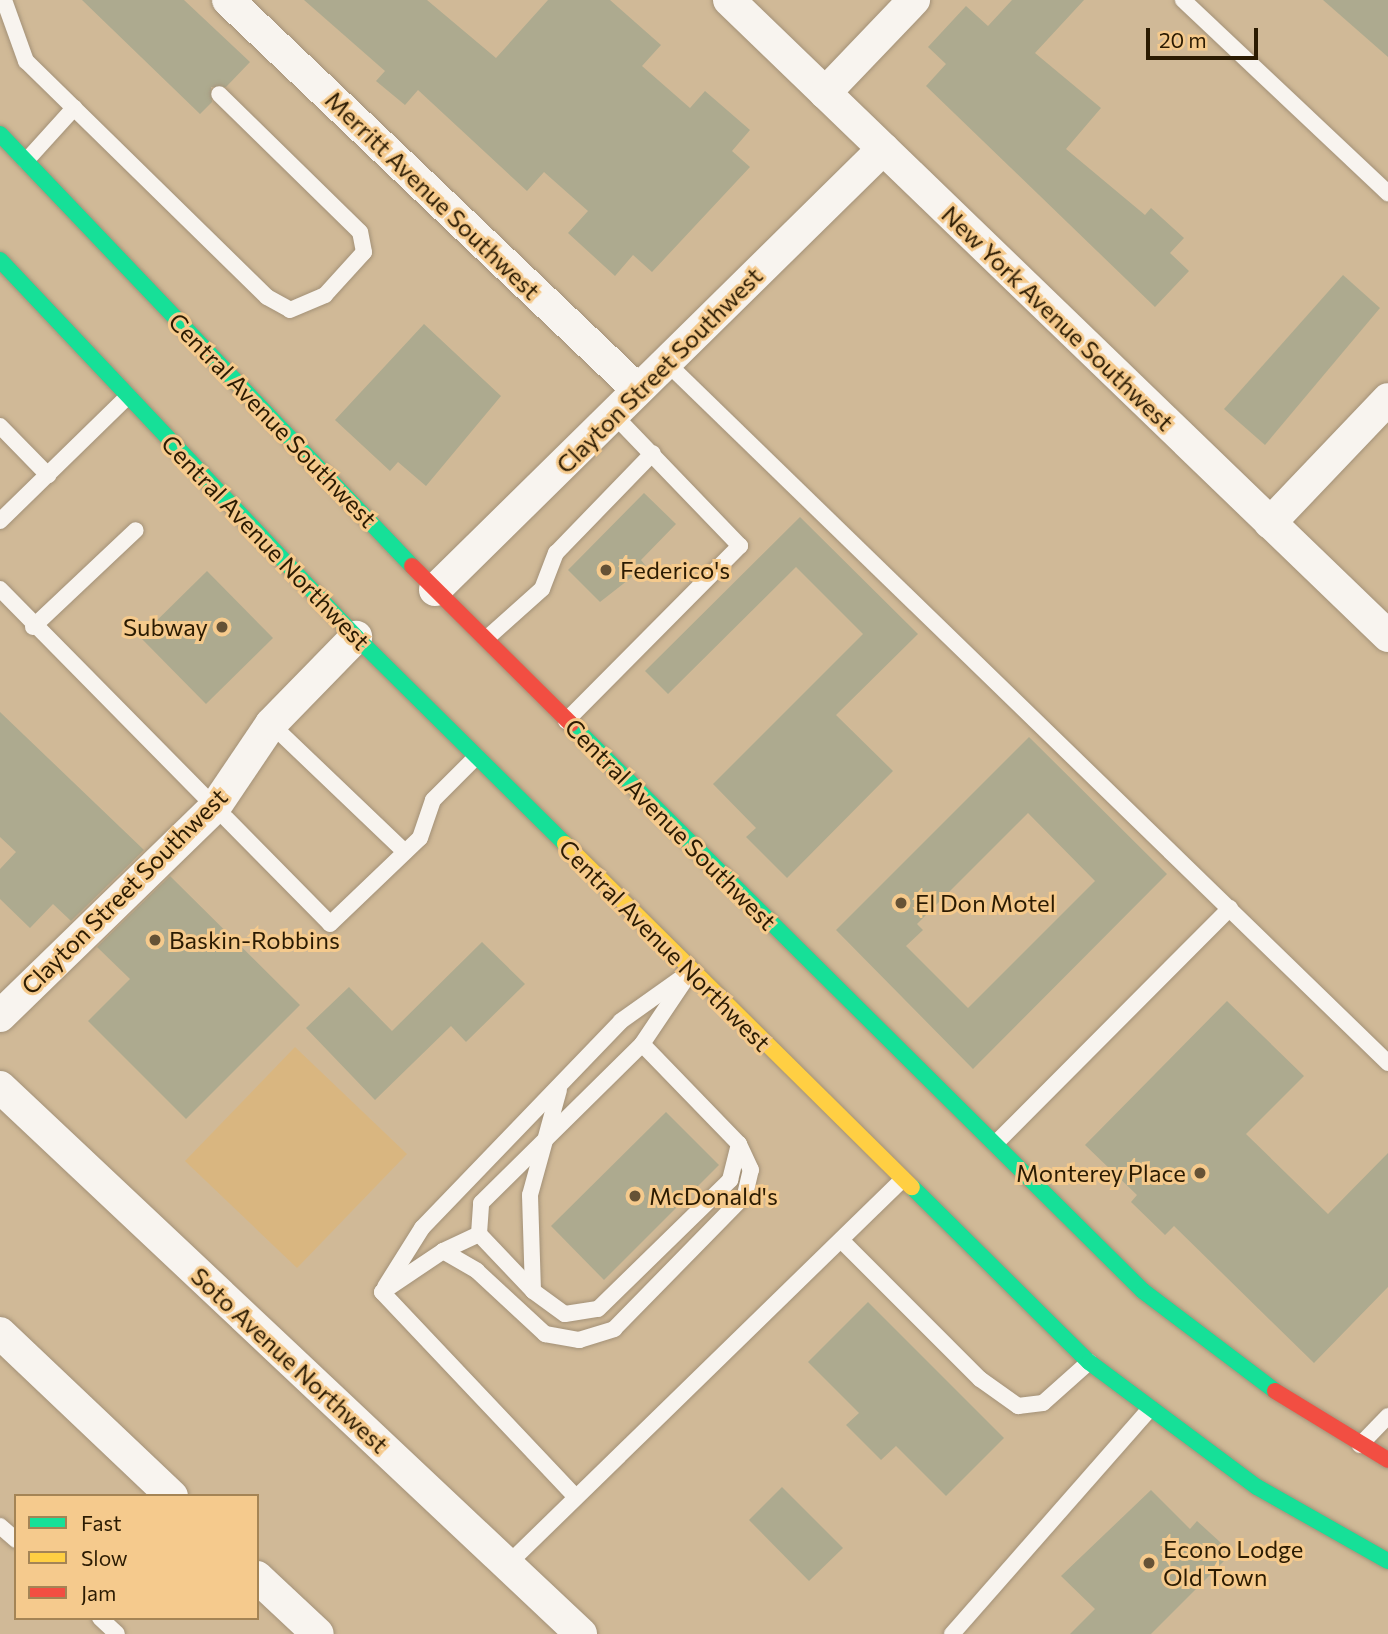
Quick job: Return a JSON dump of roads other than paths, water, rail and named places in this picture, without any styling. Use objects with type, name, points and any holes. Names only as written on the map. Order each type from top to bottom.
[{"type":"main road","name":"Central Avenue Southwest","points":[[0,134],[435,590],[1143,1291],[1300,1409],[1388,1460]]},
{"type":"main road","name":"Central Avenue Northwest","points":[[0,260],[356,637],[1088,1362],[1257,1486],[1388,1561]]},
{"type":"street","name":"Merritt Avenue Southwest","points":[[228,0],[638,390]]},
{"type":"street","name":"New York Avenue Southwest","points":[[729,0],[1388,636]]},
{"type":"street","points":[[825,93],[914,0]]},
{"type":"street","name":"Clayton Street Southwest","points":[[435,590],[883,149]]},
{"type":"street","points":[[1270,523],[1388,399]]},
{"type":"street","name":"Clayton Street Southwest","points":[[0,1016],[215,807],[271,724],[356,637]]},
{"type":"street","name":"Soto Avenue Northwest","points":[[0,1087],[581,1634]]},
{"type":"street","points":[[0,1334],[170,1494]]},
{"type":"street","points":[[259,1579],[318,1634]]},
{"type":"lane","points":[[4,0],[26,61],[267,297],[290,310],[325,295],[364,252],[360,232],[219,94]]},
{"type":"lane","points":[[1182,0],[1388,193]]},
{"type":"lane","points":[[26,161],[74,108]]},
{"type":"lane","points":[[667,363],[1388,1063]]},
{"type":"lane","points":[[0,521],[128,396]]},
{"type":"lane","points":[[566,721],[740,546],[614,415]]},
{"type":"lane","points":[[0,426],[48,475]]},
{"type":"lane","points":[[485,640],[542,589],[556,553],[653,453]]},
{"type":"lane","points":[[33,627],[136,530]]},
{"type":"lane","points":[[0,589],[33,627],[330,924],[420,838],[433,800],[476,757]]},
{"type":"lane","points":[[271,724],[405,852]]},
{"type":"lane","points":[[994,1145],[1230,908]]},
{"type":"lane","points":[[691,971],[642,1044],[481,1203],[479,1234],[533,1291],[565,1314],[598,1309],[730,1180],[739,1144]]},
{"type":"lane","points":[[382,1292],[422,1228],[621,1021],[691,971]]},
{"type":"lane","points":[[443,1251],[477,1271],[545,1334],[579,1339],[614,1329],[745,1195],[751,1170],[739,1144],[642,1044]]},
{"type":"lane","points":[[533,1291],[530,1195],[540,1144],[561,1084]]},
{"type":"lane","points":[[507,1564],[902,1180]]},
{"type":"lane","points":[[382,1292],[443,1251],[479,1234]]},
{"type":"lane","points":[[841,1240],[980,1379],[1018,1406],[1043,1403],[1088,1362]]},
{"type":"lane","points":[[382,1292],[575,1496]]},
{"type":"lane","points":[[952,1634],[1150,1409]]},
{"type":"lane","points":[[1360,1446],[1388,1416]]},
{"type":"lane","points":[[0,1526],[14,1538]]},
{"type":"lane","points":[[102,1620],[117,1634]]},
{"type":"place","name":"Federico's","points":[[606,570]]},
{"type":"place","name":"Subway","points":[[222,627]]},
{"type":"place","name":"El Don Motel","points":[[901,903]]},
{"type":"place","name":"Baskin-Robbins","points":[[155,940]]},
{"type":"place","name":"Monterey Place","points":[[1200,1173]]},
{"type":"place","name":"McDonald's","points":[[635,1196]]},
{"type":"place","name":"Econo Lodge Old Town","points":[[1149,1563]]}]
